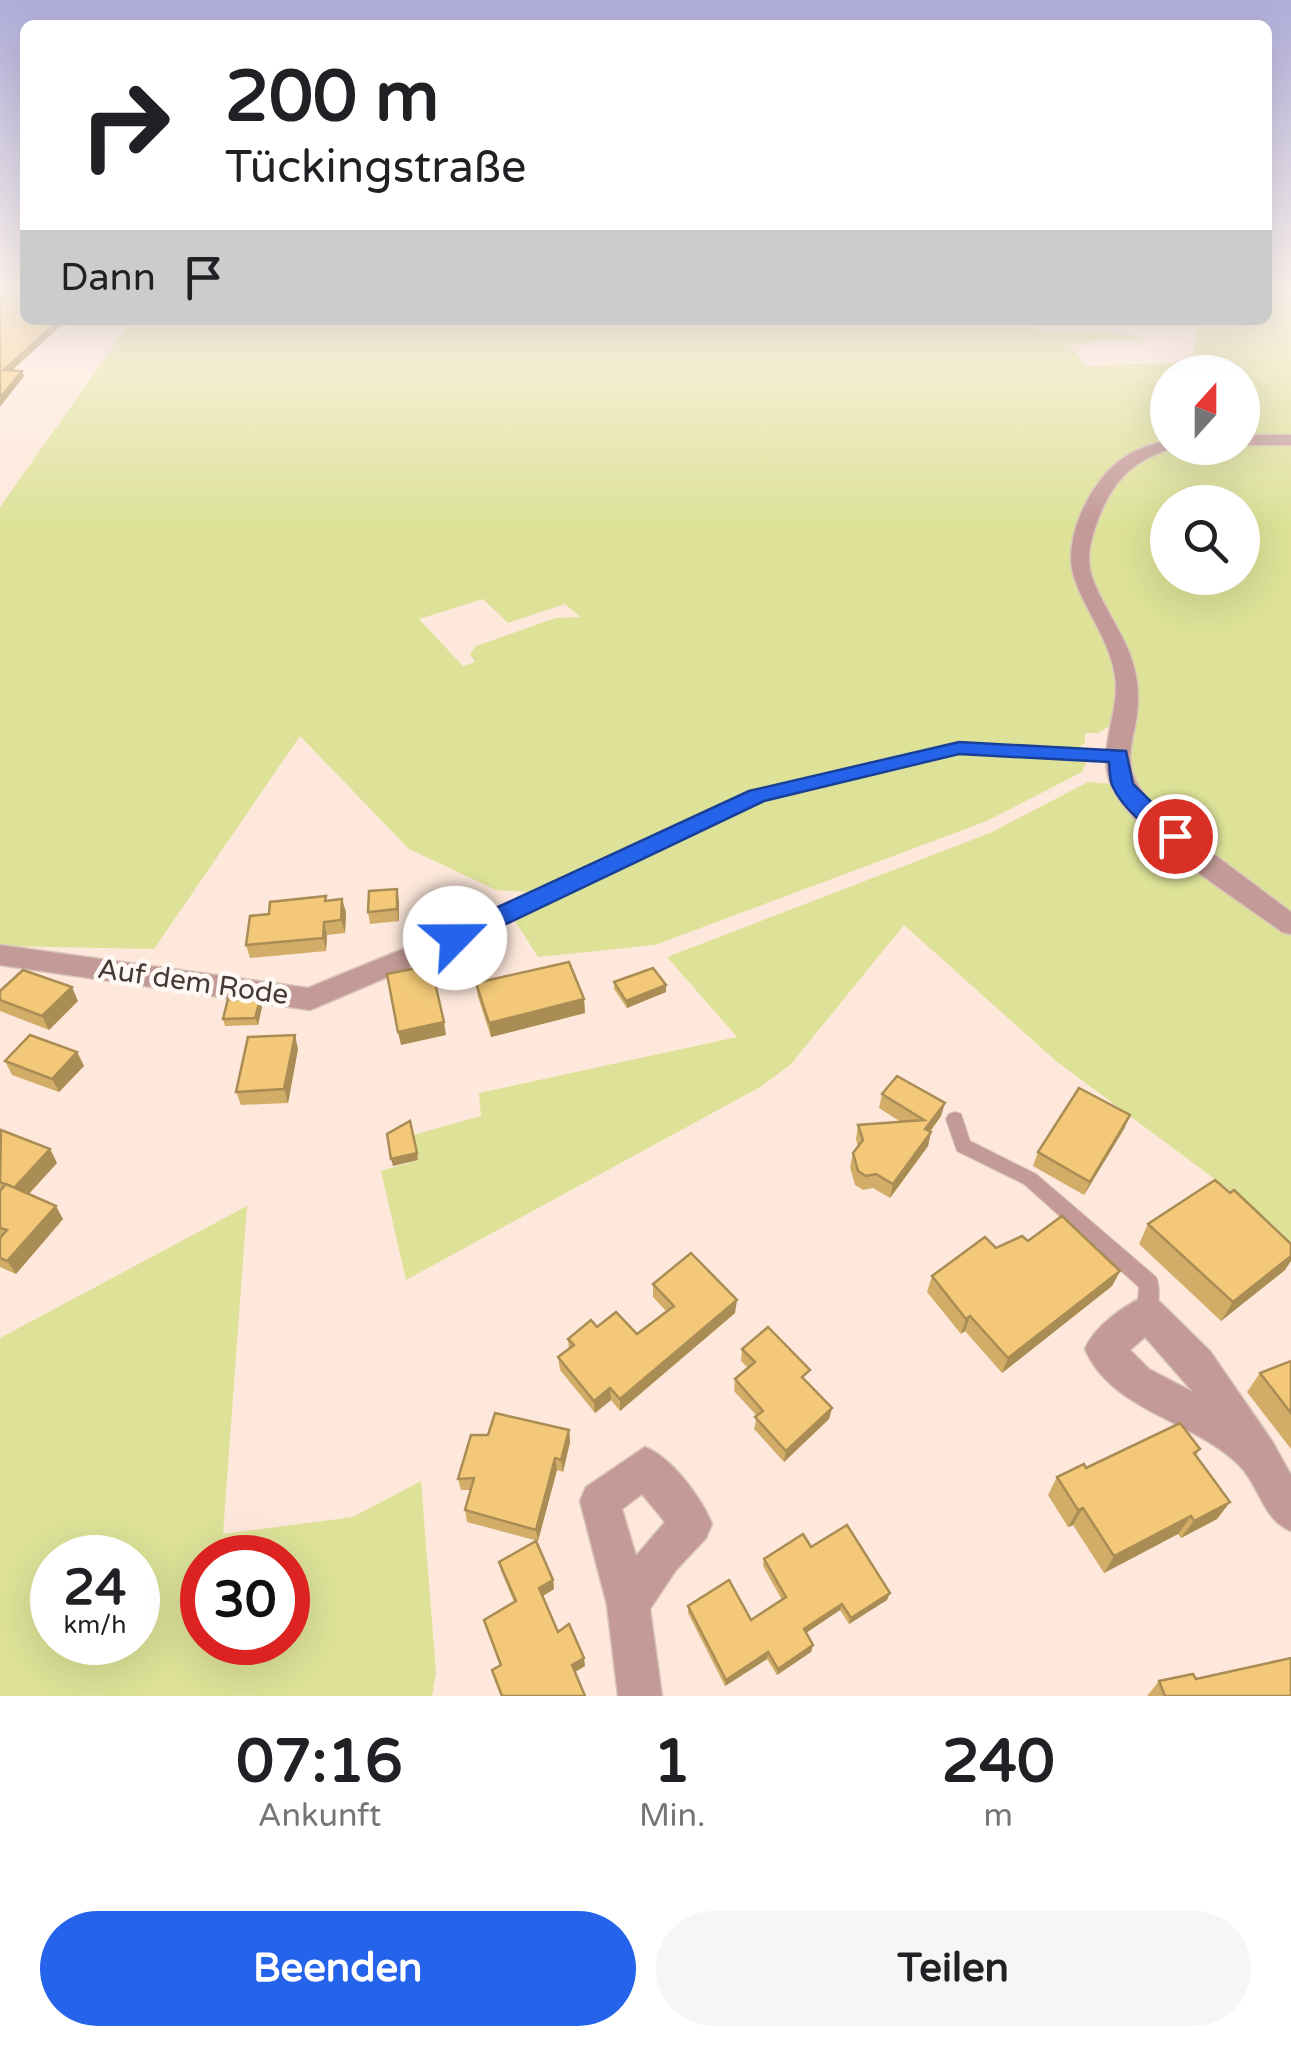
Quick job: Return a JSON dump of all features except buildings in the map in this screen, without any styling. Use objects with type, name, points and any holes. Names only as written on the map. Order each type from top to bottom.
[{"type":"street","points":[[1260,440],[1291,440]]},
{"type":"street","points":[[1150,450],[1121,464],[1108,480],[1093,508],[1078,561],[1112,634],[1127,680],[1118,756],[1122,786],[1151,817],[1291,925]]},
{"type":"street","name":"Auf dem Rode","points":[[0,955],[310,999],[491,922]]},
{"type":"street","points":[[1258,1455],[1136,1382],[1103,1349],[1146,1313],[1197,1364],[1258,1455],[1291,1512]]},
{"type":"street","points":[[628,1606],[640,1696]]},
{"type":"lane","points":[[491,922],[757,796],[959,748],[1118,756]]},
{"type":"lane","points":[[955,1119],[963,1146],[1030,1179],[1150,1283],[1146,1313]]},
{"type":"green space","points":[[99,366],[1150,366],[1150,465],[1260,465],[1260,440],[1291,440],[1291,1245],[1247,1203],[1056,1061],[904,925],[791,1064],[762,1086],[406,1280],[381,1171],[418,1160],[413,1135],[481,1116],[479,1093],[737,1037],[667,957],[990,833],[1088,782],[1122,785],[1121,734],[1111,725],[1098,733],[1085,733],[1085,743],[1078,748],[963,743],[749,793],[539,893],[496,890],[409,849],[300,736],[154,949],[0,946],[0,507]],"holes":[[[483,599],[508,623],[565,604],[580,617],[556,618],[476,646],[470,654],[475,662],[463,666],[419,619]]]},
{"type":"green space","points":[[1260,366],[1291,366],[1291,437],[1260,437]]},
{"type":"green space","points":[[960,752],[1080,758],[1086,763],[1082,772],[987,821],[655,945],[538,957],[515,921],[769,799]]},
{"type":"green space","points":[[247,1206],[223,1534],[353,1517],[421,1481],[436,1673],[432,1696],[0,1696],[0,1338]]},
{"type":"route","points":[[455,938],[757,796],[959,748],[982,746],[1118,756],[1122,786],[1175,836]]}]
